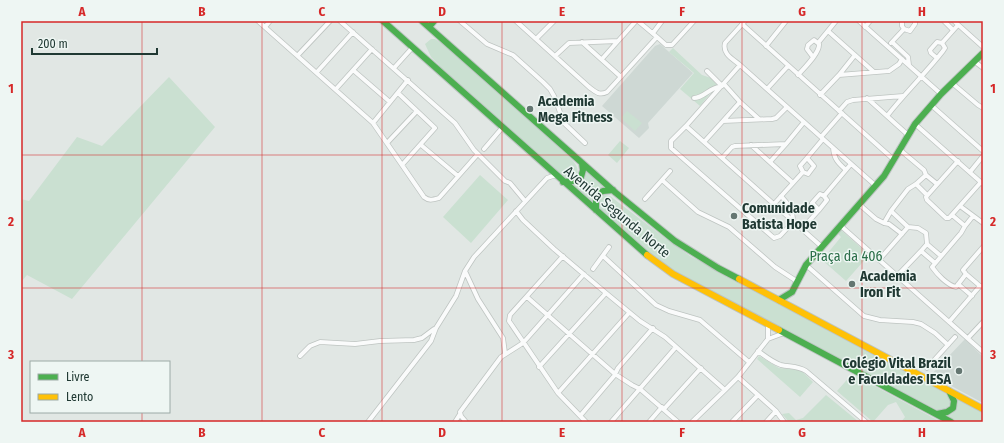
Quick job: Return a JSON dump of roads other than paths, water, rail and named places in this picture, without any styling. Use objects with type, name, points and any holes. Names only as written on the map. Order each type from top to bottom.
[{"type":"main road","name":"Avenida Segunda Norte","points":[[383,21],[642,251],[673,274],[951,422]]},
{"type":"main road","name":"Avenida Segunda Norte","points":[[422,21],[613,190],[648,220],[686,249],[983,409]]},
{"type":"main road","points":[[428,27],[434,21]]},
{"type":"main road","points":[[779,300],[792,292],[806,265],[884,176],[915,124],[941,94],[983,53]]},
{"type":"main road","points":[[563,182],[573,181],[581,177],[583,170],[582,163]]},
{"type":"main road","points":[[596,210],[595,200],[597,195],[600,192],[613,190]]},
{"type":"main road","points":[[792,292],[792,307]]},
{"type":"main road","points":[[937,414],[947,412],[953,408],[954,401],[949,391]]},
{"type":"street","points":[[258,21],[373,123],[424,197],[428,200],[439,198],[477,154]]},
{"type":"street","points":[[265,27],[270,21]]},
{"type":"street","points":[[298,55],[330,21]]},
{"type":"street","points":[[340,21],[455,123],[477,154],[510,183],[525,200]]},
{"type":"street","points":[[460,21],[487,44],[513,55],[543,82],[554,96],[564,123],[585,143]]},
{"type":"street","points":[[536,39],[554,21]]},
{"type":"street","points":[[602,59],[637,21],[666,45],[672,45],[694,21]]},
{"type":"street","points":[[653,33],[662,21]]},
{"type":"street","points":[[766,46],[786,21]]},
{"type":"street","points":[[798,75],[819,48],[818,43],[836,21]]},
{"type":"street","points":[[859,21],[941,94]]},
{"type":"street","points":[[865,27],[870,21]]},
{"type":"street","points":[[902,21],[904,29]]},
{"type":"street","points":[[904,29],[910,31],[915,24],[915,21]]},
{"type":"street","points":[[944,21],[953,30]]},
{"type":"street","points":[[954,21],[983,47]]},
{"type":"street","points":[[518,22],[598,94],[607,92],[657,37]]},
{"type":"street","points":[[876,186],[726,53],[724,48],[725,43],[743,23],[788,66],[893,159]]},
{"type":"street","points":[[942,43],[958,25]]},
{"type":"street","points":[[888,46],[904,29]]},
{"type":"street","points":[[828,31],[874,72]]},
{"type":"street","points":[[317,72],[353,32]]},
{"type":"street","points":[[813,57],[807,50],[807,47],[812,40],[815,40],[818,43]]},
{"type":"street","points":[[555,56],[567,44],[618,41]]},
{"type":"street","points":[[582,42],[621,76]]},
{"type":"street","points":[[892,42],[908,57],[908,65]]},
{"type":"street","points":[[937,58],[930,50],[937,42],[942,43]]},
{"type":"street","points":[[887,116],[937,58],[944,48],[942,43]]},
{"type":"street","points":[[394,68],[412,48]]},
{"type":"street","points":[[336,89],[372,49]]},
{"type":"street","points":[[820,95],[855,55]]},
{"type":"street","points":[[838,75],[889,71],[899,64],[902,59]]},
{"type":"street","points":[[974,61],[983,68]]},
{"type":"street","points":[[740,65],[671,143],[671,148],[771,237],[776,238],[780,236],[793,222],[792,209],[781,196]]},
{"type":"street","points":[[767,89],[788,66]]},
{"type":"street","points":[[353,70],[390,102]]},
{"type":"street","points":[[707,71],[759,119]]},
{"type":"street","points":[[373,123],[408,80]]},
{"type":"street","points":[[952,83],[978,106],[983,108]]},
{"type":"street","points":[[694,98],[722,86]]},
{"type":"street","points":[[398,93],[435,128],[402,166]]},
{"type":"street","points":[[807,158],[814,167],[808,174],[803,172],[800,166],[849,101],[867,98],[903,96]]},
{"type":"street","points":[[867,98],[908,135]]},
{"type":"street","points":[[704,142],[740,102]]},
{"type":"street","points":[[931,105],[983,151]]},
{"type":"street","points":[[723,121],[774,119],[787,107]]},
{"type":"street","points":[[387,143],[418,111]]},
{"type":"street","points":[[770,162],[804,122]]},
{"type":"street","points":[[915,124],[982,183],[949,218],[946,218],[927,200],[927,195],[916,184]]},
{"type":"street","points":[[686,126],[822,247]]},
{"type":"street","points":[[484,149],[502,128]]},
{"type":"street","points":[[722,158],[732,147],[741,145],[786,144]]},
{"type":"street","points":[[421,145],[458,176]]},
{"type":"street","points":[[751,145],[793,183]]},
{"type":"street","points":[[833,147],[833,155],[836,161],[846,170]]},
{"type":"street","points":[[899,149],[924,170],[926,175],[937,184]]},
{"type":"street","points":[[970,172],[983,156]]},
{"type":"street","points":[[927,195],[958,161]]},
{"type":"street","points":[[824,196],[852,164]]},
{"type":"street","points":[[546,178],[548,168]]},
{"type":"street","points":[[645,199],[670,171]]},
{"type":"street","points":[[774,204],[803,172]]},
{"type":"street","points":[[368,422],[430,341],[436,328],[456,296],[465,271],[474,257],[546,178],[556,175]]},
{"type":"street","points":[[884,223],[890,211],[908,189],[926,175]]},
{"type":"street","points":[[662,180],[698,212],[729,227],[775,267],[798,282]]},
{"type":"street","points":[[819,210],[812,202],[819,195],[824,196]]},
{"type":"street","points":[[802,229],[827,201],[824,196]]},
{"type":"street","points":[[860,205],[876,219],[889,224],[902,234]]},
{"type":"street","points":[[960,206],[983,222]]},
{"type":"street","points":[[890,211],[908,228],[918,228],[926,233],[927,244],[941,256]]},
{"type":"street","points":[[516,212],[563,256],[629,313],[653,328],[725,390]]},
{"type":"street","points":[[952,215],[965,226]]},
{"type":"street","points":[[966,274],[956,286],[954,286],[942,278],[932,268],[973,216]]},
{"type":"street","points":[[841,226],[983,352]]},
{"type":"street","points":[[879,260],[908,228]]},
{"type":"street","points":[[898,276],[927,244]]},
{"type":"street","points":[[593,269],[609,247]]},
{"type":"street","points":[[950,322],[981,287],[963,270],[983,247]]},
{"type":"street","points":[[921,251],[935,263]]},
{"type":"street","points":[[563,256],[510,315],[509,321],[558,393],[586,422]]},
{"type":"street","points":[[603,256],[656,305],[669,311],[700,320],[749,362]]},
{"type":"street","points":[[806,265],[864,316],[880,320],[913,322],[921,324],[935,333],[948,345]]},
{"type":"street","points":[[465,271],[478,299],[503,338],[505,353]]},
{"type":"street","points":[[455,422],[460,412],[505,353],[523,343],[584,274]]},
{"type":"street","points":[[958,284],[972,296]]},
{"type":"street","points":[[539,367],[606,293]]},
{"type":"street","points":[[527,296],[615,374],[632,386],[640,389],[678,422]]},
{"type":"street","points":[[558,393],[629,313]]},
{"type":"street","points":[[968,338],[983,322]]},
{"type":"street","points":[[768,324],[768,339]]},
{"type":"street","points":[[300,356],[310,346],[320,342],[355,344],[414,340],[422,338],[436,328]]},
{"type":"street","points":[[580,416],[615,374],[618,368],[653,328]]},
{"type":"street","points":[[692,422],[738,377],[768,339],[786,333]]},
{"type":"street","points":[[928,368],[955,337]]},
{"type":"street","points":[[612,422],[676,347]]},
{"type":"street","points":[[758,352],[780,365],[798,367],[806,371],[866,422]]},
{"type":"street","points":[[649,422],[701,368]]},
{"type":"street","points":[[738,377],[776,411],[784,422]]},
{"type":"street","points":[[732,422],[758,395]]},
{"type":"street","points":[[766,422],[776,411]]},
{"type":"street","points":[[460,414],[466,422]]},
{"type":"street","points":[[857,415],[859,422]]},
{"type":"place","name":"Academia Mega Fitness","points":[[530,109]]},
{"type":"place","name":"Comunidade Batista Hope","points":[[734,216]]},
{"type":"place","name":"Academia Iron Fit","points":[[852,284]]},
{"type":"place","name":"Colégio Vital Brazil e Faculdades IESA","points":[[959,371]]},
{"type":"park label","name":"Praça da 406","points":[[846,256]]}]
